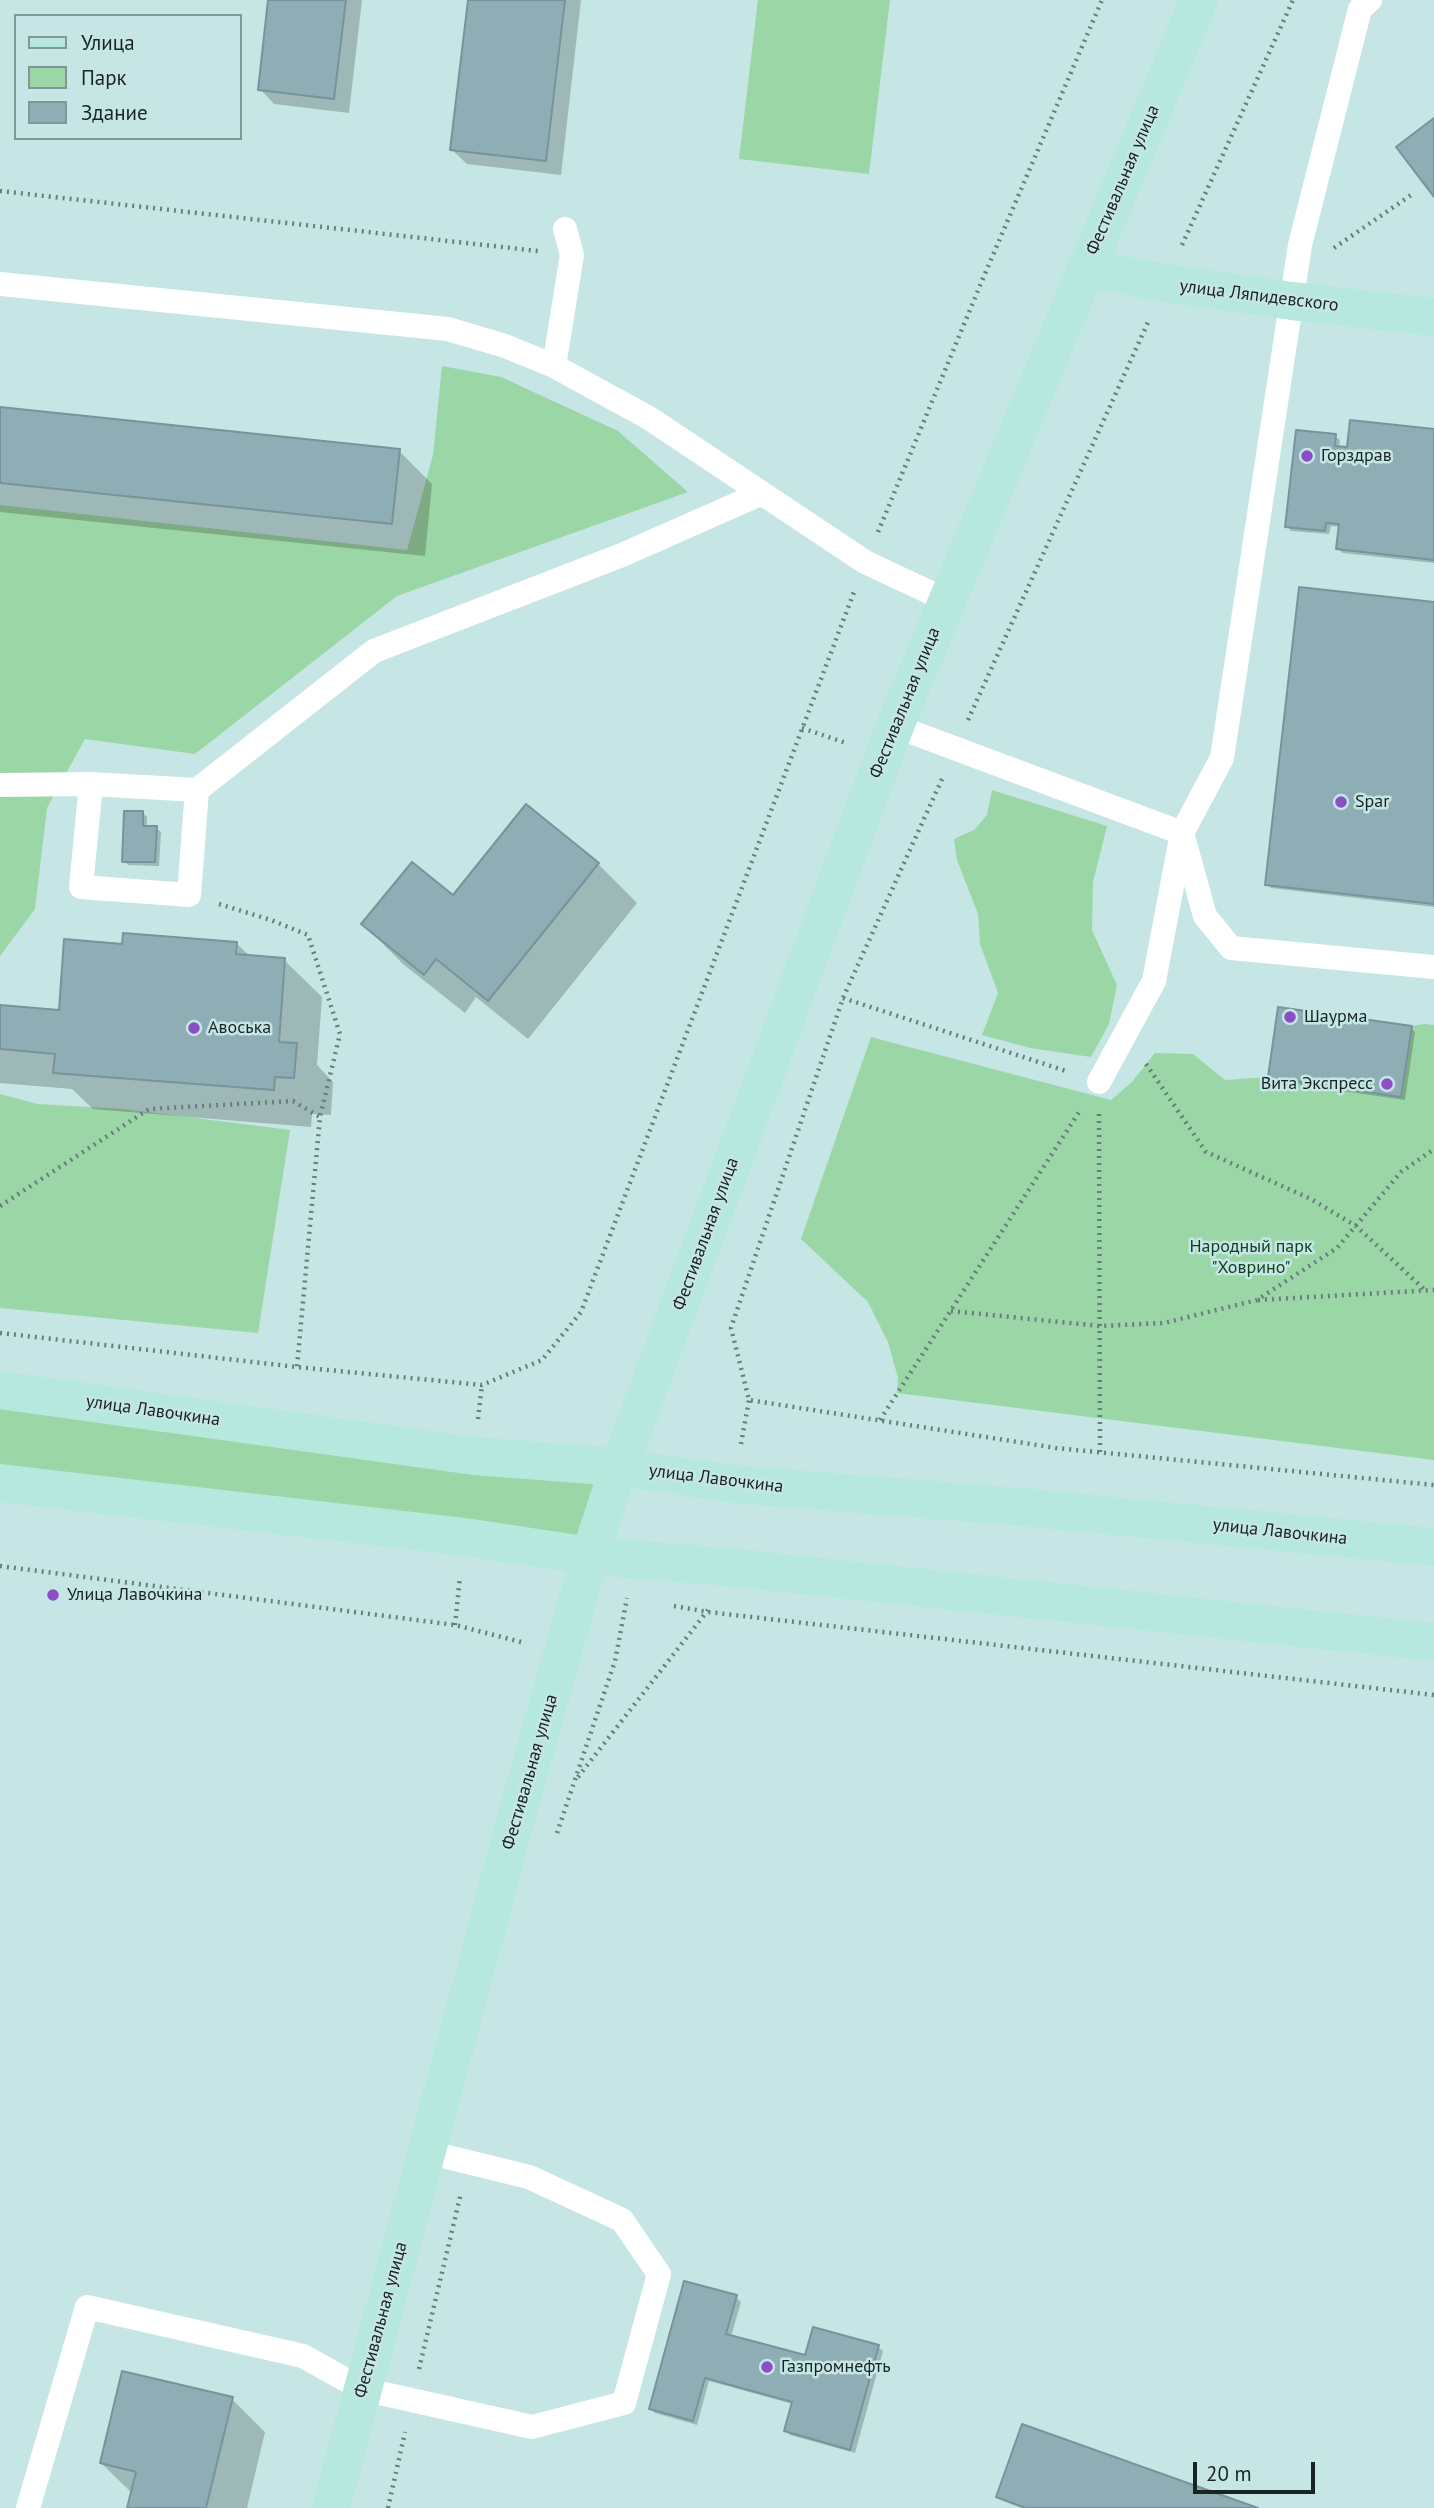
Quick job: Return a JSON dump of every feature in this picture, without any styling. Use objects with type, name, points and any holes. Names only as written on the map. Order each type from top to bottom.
[{"type":"street","name":"Фестивальная улица","points":[[331,2508],[521,1800],[590,1556],[619,1467],[895,726],[1199,0]]},
{"type":"street","name":"улица Ляпидевского","points":[[1086,268],[1165,284],[1434,317]]},
{"type":"street","name":"улица Лавочкина","points":[[0,1390],[474,1456],[619,1467],[733,1484],[1032,1508],[1434,1547]]},
{"type":"street","points":[[0,1483],[465,1537],[590,1556],[716,1566],[1434,1642]]},
{"type":"lane","points":[[1099,1082],[1154,981],[1182,833],[1222,758],[1300,245],[1360,9],[1370,0]]},
{"type":"lane","points":[[554,366],[572,255],[565,229]]},
{"type":"lane","points":[[0,284],[447,329],[505,346],[554,366],[649,418],[865,562],[947,600]]},
{"type":"lane","points":[[0,785],[91,784],[197,790],[374,651],[622,555],[760,494]]},
{"type":"lane","points":[[895,726],[1182,833]]},
{"type":"lane","points":[[91,784],[81,887],[189,895],[197,790]]},
{"type":"lane","points":[[1182,833],[1205,916],[1231,948],[1434,967]]},
{"type":"lane","points":[[28,2508],[87,2307],[303,2356],[362,2389],[532,2427],[624,2403],[659,2274],[622,2220],[529,2177],[426,2152]]},
{"type":"path","points":[[0,1333],[482,1385],[542,1360],[581,1312],[865,562],[978,288],[1102,0]]},
{"type":"path","points":[[1188,231],[1293,0]]},
{"type":"path","points":[[0,191],[572,255]]},
{"type":"path","points":[[1333,249],[1414,192]]},
{"type":"path","points":[[1143,332],[843,998],[732,1328],[749,1400],[1056,1448],[1434,1485]]},
{"type":"path","points":[[189,895],[271,920],[308,935],[341,1034],[320,1117],[297,1367]]},
{"type":"path","points":[[843,998],[1099,1082]]},
{"type":"path","points":[[1126,1034],[1206,1152],[1311,1199],[1356,1226],[1426,1291]]},
{"type":"path","points":[[880,1420],[1099,1082]]},
{"type":"path","points":[[1099,1082],[1100,1452]]},
{"type":"path","points":[[0,1206],[149,1110],[293,1101],[320,1117]]},
{"type":"path","points":[[1257,1300],[1338,1248],[1401,1172],[1434,1149]]},
{"type":"path","points":[[951,1311],[1100,1326],[1164,1324],[1257,1300],[1434,1290]]},
{"type":"path","points":[[0,1566],[455,1625],[564,1653],[615,1661]]},
{"type":"path","points":[[555,1840],[615,1661],[626,1598],[640,1600]]},
{"type":"path","points":[[667,1605],[708,1612],[1434,1695]]},
{"type":"path","points":[[575,1781],[708,1612]]},
{"type":"path","points":[[388,2508],[469,2163]]},
{"type":"green space","points":[[758,0],[890,0],[869,174],[739,159]]},
{"type":"green space","points":[[442,366],[501,377],[618,431],[688,492],[397,596],[195,754],[85,739],[47,808],[35,909],[0,956],[0,505],[407,550],[433,455]]},
{"type":"green space","points":[[992,790],[1107,826],[1093,882],[1092,930],[1117,985],[1109,1024],[1091,1057],[1030,1048],[982,1035],[998,993],[980,944],[978,914],[957,860],[954,839],[974,830],[987,815]]},
{"type":"green space","name":"Народный парк \"Ховрино\"","points":[[1434,1025],[1434,1460],[897,1393],[898,1378],[888,1342],[868,1302],[801,1239],[871,1037],[1111,1100],[1132,1082],[1155,1053],[1193,1054],[1225,1080],[1268,1077],[1401,1096],[1412,1026]]},
{"type":"green space","points":[[0,1094],[37,1104],[124,1109],[290,1130],[258,1333],[0,1308]]},
{"type":"green space","points":[[0,1390],[619,1467],[590,1556],[0,1483]]},
{"type":"building","points":[[268,0],[346,0],[334,99],[258,90]]},
{"type":"building","points":[[468,0],[565,0],[546,161],[450,150]]},
{"type":"building","points":[[1434,118],[1434,197],[1396,147]]},
{"type":"building","points":[[0,407],[400,449],[392,524],[0,483]]},
{"type":"building","points":[[1350,420],[1434,429],[1434,560],[1336,549],[1339,524],[1326,523],[1325,531],[1285,527],[1296,430],[1336,434],[1335,446],[1347,447]]},
{"type":"building","points":[[1299,587],[1434,602],[1434,904],[1265,885]]},
{"type":"building","points":[[526,804],[599,863],[488,1001],[436,959],[424,975],[361,924],[412,862],[453,895]]},
{"type":"building","points":[[124,811],[143,811],[143,826],[157,826],[155,862],[122,862]]},
{"type":"building","points":[[123,933],[237,942],[236,954],[285,958],[279,1042],[297,1043],[294,1078],[275,1077],[274,1090],[53,1073],[55,1054],[0,1049],[0,1005],[59,1010],[64,939],[122,944]]},
{"type":"building","points":[[1278,1007],[1412,1026],[1401,1097],[1268,1077]]},
{"type":"building","name":"Газпромнефть","points":[[684,2281],[737,2295],[726,2334],[805,2355],[813,2327],[879,2345],[850,2450],[784,2431],[792,2402],[705,2378],[693,2421],[649,2409]]},
{"type":"building","points":[[122,2371],[233,2397],[206,2508],[127,2508],[136,2472],[100,2463]]},
{"type":"building","points":[[1022,2424],[1258,2508],[1026,2508],[996,2497]]},
{"type":"place","name":"Горздрав","points":[[1307,456]]},
{"type":"place","name":"Spar","points":[[1341,802]]},
{"type":"place","name":"Шаурма","points":[[1290,1017]]},
{"type":"place","name":"Авоська","points":[[194,1028]]},
{"type":"place","name":"Вита Экспресс","points":[[1387,1084]]},
{"type":"place","name":"Улица Лавочкина","points":[[53,1595]]},
{"type":"place","name":"Газпромнефть","points":[[767,2367]]}]
